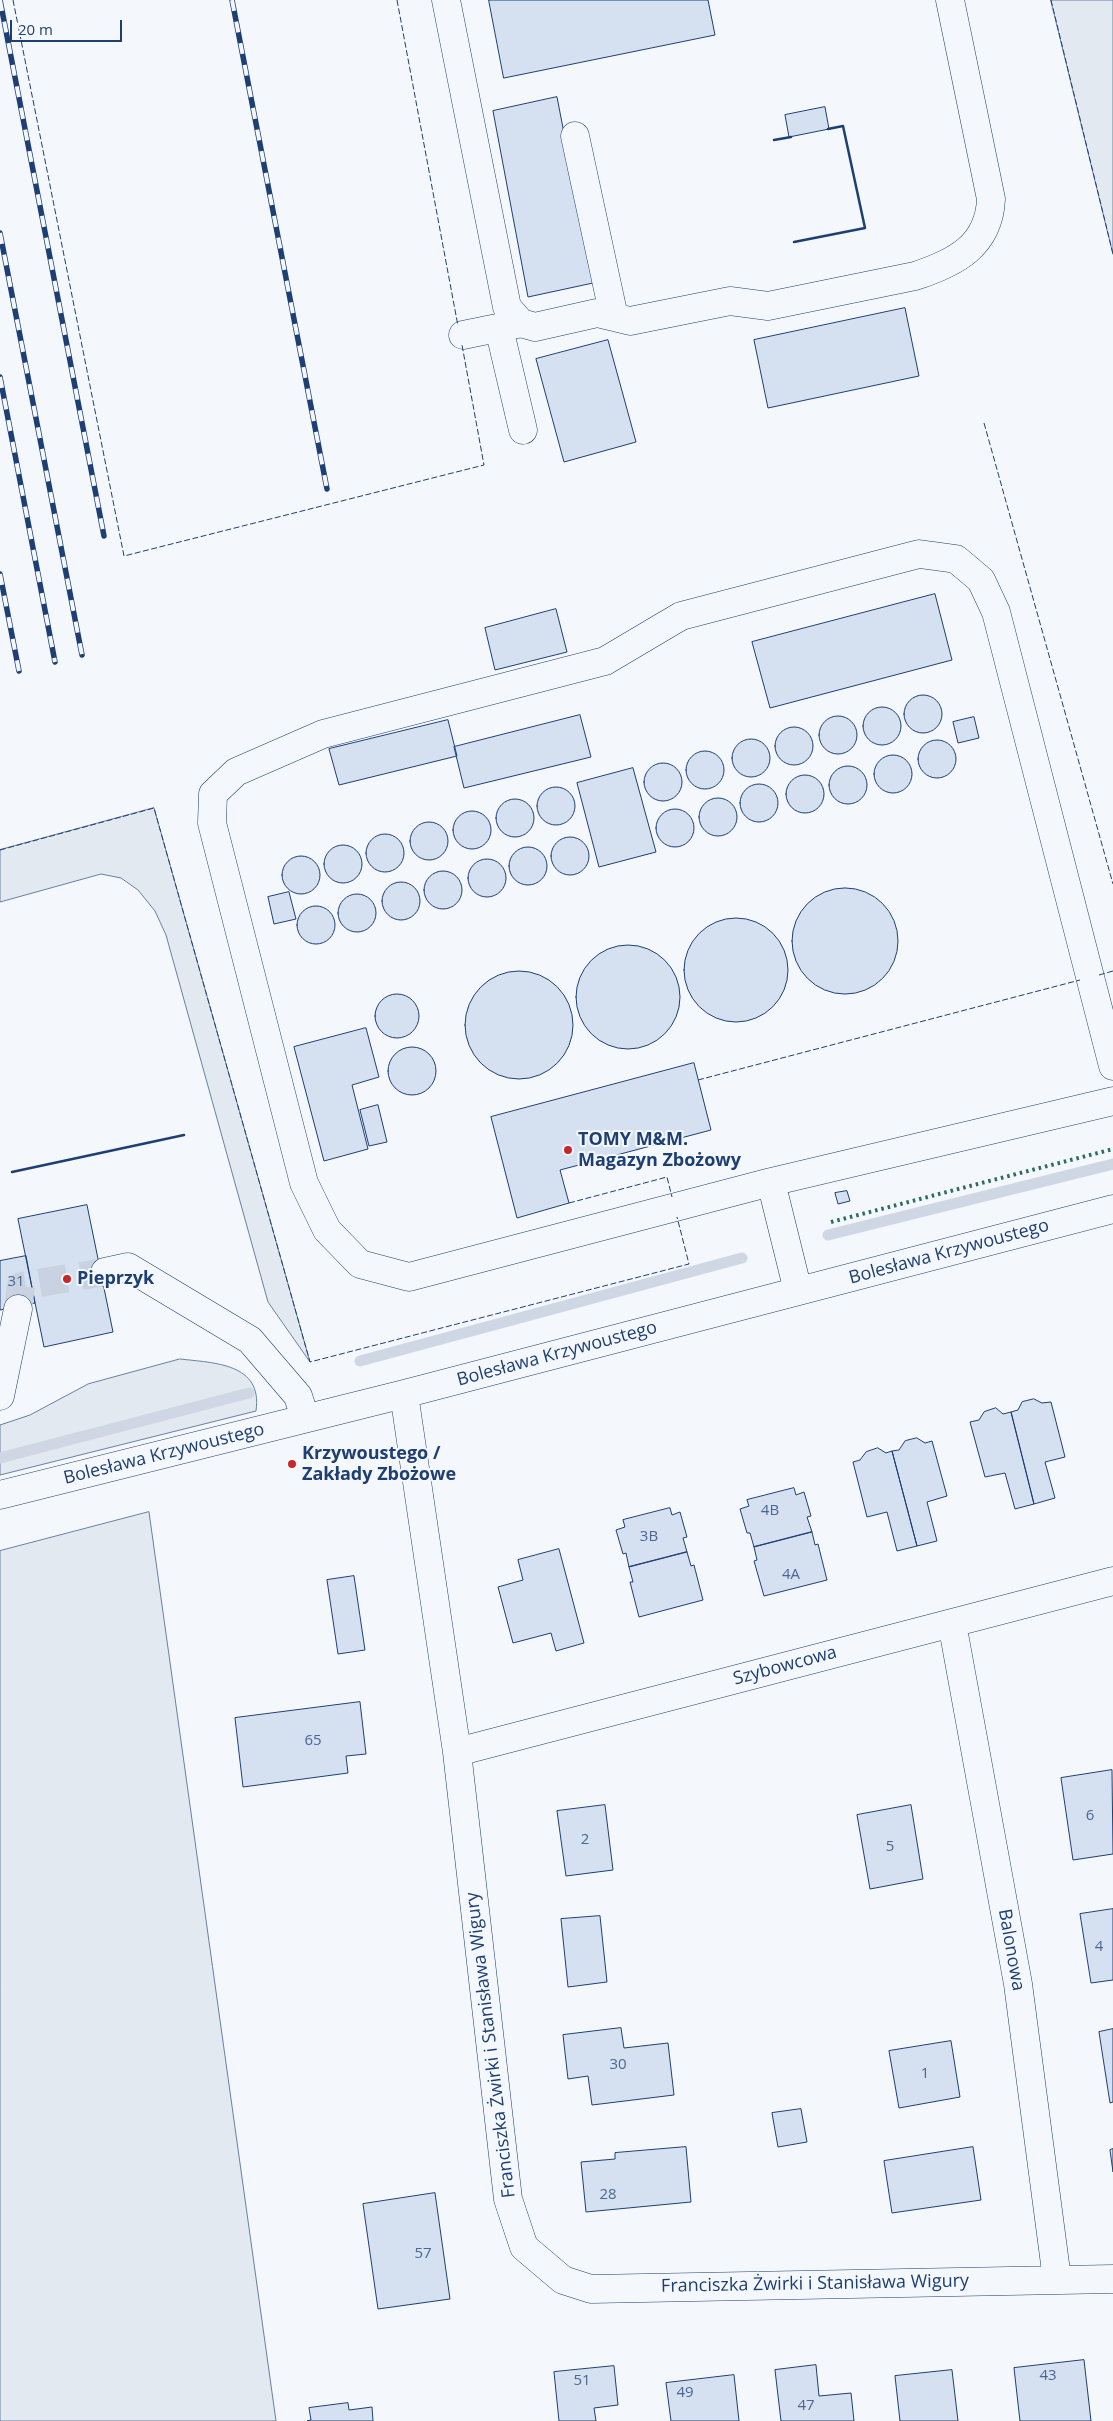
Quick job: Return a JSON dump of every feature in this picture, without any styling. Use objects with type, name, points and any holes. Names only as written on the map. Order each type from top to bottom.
[{"type":"street","points":[[446,0],[507,307],[523,430]]},
{"type":"street","points":[[463,335],[510,326],[535,327],[597,313],[630,321],[730,301],[768,306],[915,276],[936,269],[967,251],[980,237],[986,226],[991,199],[950,0]]},
{"type":"street","points":[[574,136],[614,317]]},
{"type":"street","points":[[1113,1066],[996,612],[981,580],[956,559],[919,554],[681,616],[605,661],[323,734],[236,772],[213,794],[212,823],[304,1183],[327,1230],[360,1264],[410,1277],[771,1182],[1113,1101]]},
{"type":"street","points":[[771,1182],[798,1291]]},
{"type":"street","name":"Bolesława Krzywoustego","points":[[0,1495],[404,1394],[1113,1209]]},
{"type":"street","points":[[105,1272],[128,1267],[250,1340],[298,1396],[304,1418]]},
{"type":"street","points":[[0,1396],[18,1309]]},
{"type":"street","name":"Franciszka Żwirki i Stanisława Wigury","points":[[404,1394],[413,1467],[457,1752],[508,2199],[524,2247],[562,2280],[591,2289],[1113,2279]]},
{"type":"street","name":"Szybowcowa","points":[[457,1752],[1113,1581]]},
{"type":"street","name":"Balonowa","points":[[952,1623],[1018,1984],[1057,2279]]},
{"type":"shaded area","points":[[1051,0],[1113,0],[1113,254]]},
{"type":"shaded area","points":[[154,808],[310,1362],[268,1302],[166,935],[155,911],[138,890],[121,878],[101,874],[0,902],[0,850]]},
{"type":"shaded area","points":[[180,1359],[207,1362],[233,1368],[244,1375],[252,1383],[256,1395],[256,1411],[0,1475],[0,1425],[30,1415],[88,1384]]},
{"type":"shaded area","points":[[149,1512],[276,2421],[0,2421],[0,1551]]},
{"type":"building","points":[[489,0],[708,0],[715,35],[504,78]]},
{"type":"building","points":[[557,97],[593,283],[528,297],[493,111]]},
{"type":"building","points":[[825,107],[829,129],[789,137],[785,115]]},
{"type":"building","points":[[905,308],[919,376],[768,408],[754,340]]},
{"type":"building","points":[[608,340],[636,442],[564,462],[536,359]]},
{"type":"building","points":[[935,594],[952,660],[770,708],[752,642]]},
{"type":"building","points":[[556,609],[567,652],[495,670],[485,628]]},
{"type":"building","points":[[923,695],[937,700],[942,714],[937,728],[923,733],[909,728],[904,714],[909,700]]},
{"type":"building","points":[[882,707],[896,712],[901,726],[896,740],[882,745],[868,740],[863,726],[868,712]]},
{"type":"building","points":[[580,715],[591,757],[464,788],[454,747]]},
{"type":"building","points":[[838,716],[852,721],[857,735],[852,749],[838,754],[824,749],[819,735],[824,721]]},
{"type":"building","points":[[974,717],[979,738],[958,743],[953,722]]},
{"type":"building","points":[[448,720],[457,756],[339,785],[329,749]]},
{"type":"building","points":[[794,727],[808,732],[813,746],[808,760],[794,765],[780,760],[775,746],[780,732]]},
{"type":"building","points":[[751,739],[765,744],[770,758],[765,772],[751,777],[737,772],[732,758],[737,744]]},
{"type":"building","points":[[937,740],[951,745],[956,759],[951,773],[937,778],[923,773],[918,759],[923,745]]},
{"type":"building","points":[[705,751],[719,756],[724,770],[719,784],[705,789],[691,784],[686,770],[691,756]]},
{"type":"building","points":[[893,755],[907,760],[912,774],[907,788],[893,793],[879,788],[874,774],[879,760]]},
{"type":"building","points":[[663,763],[677,768],[682,782],[677,796],[663,801],[649,796],[644,782],[649,768]]},
{"type":"building","points":[[848,766],[862,771],[867,785],[862,799],[848,804],[834,799],[829,785],[834,771]]},
{"type":"building","points":[[633,768],[656,852],[599,867],[577,783]]},
{"type":"building","points":[[805,775],[819,780],[824,794],[819,808],[805,813],[791,808],[786,794],[791,780]]},
{"type":"building","points":[[759,784],[773,789],[778,803],[773,817],[759,822],[745,817],[740,803],[745,789]]},
{"type":"building","points":[[556,787],[570,792],[575,806],[570,820],[556,825],[542,820],[537,806],[542,792]]},
{"type":"building","points":[[718,798],[732,803],[737,817],[732,831],[718,836],[704,831],[699,817],[704,803]]},
{"type":"building","points":[[515,799],[529,804],[534,818],[529,832],[515,837],[501,832],[496,818],[501,804]]},
{"type":"building","points":[[675,809],[689,814],[694,828],[689,842],[675,847],[661,842],[656,828],[661,814]]},
{"type":"building","points":[[472,811],[486,816],[491,830],[486,844],[472,849],[458,844],[453,830],[458,816]]},
{"type":"building","points":[[429,822],[443,827],[448,841],[443,855],[429,860],[415,855],[410,841],[415,827]]},
{"type":"building","points":[[385,834],[399,839],[404,853],[399,867],[385,872],[371,867],[366,853],[371,839]]},
{"type":"building","points":[[570,837],[584,842],[589,856],[584,870],[570,875],[556,870],[551,856],[556,842]]},
{"type":"building","points":[[343,845],[357,850],[362,864],[357,878],[343,883],[329,878],[324,864],[329,850]]},
{"type":"building","points":[[528,847],[542,852],[547,866],[542,880],[528,885],[514,880],[509,866],[514,852]]},
{"type":"building","points":[[301,856],[315,861],[320,875],[315,889],[301,894],[287,889],[282,875],[287,861]]},
{"type":"building","points":[[487,859],[501,864],[506,878],[501,892],[487,897],[473,892],[468,878],[473,864]]},
{"type":"building","points":[[443,871],[457,876],[462,890],[457,904],[443,909],[429,904],[424,890],[429,876]]},
{"type":"building","points":[[401,882],[415,887],[420,901],[415,915],[401,920],[387,915],[382,901],[387,887]]},
{"type":"building","points":[[845,888],[865,892],[882,904],[894,921],[898,941],[894,961],[882,978],[865,990],[845,994],[825,990],[808,978],[796,961],[792,941],[796,921],[808,904],[825,892]]},
{"type":"building","points":[[289,892],[296,919],[274,924],[268,897]]},
{"type":"building","points":[[357,894],[371,899],[376,913],[371,927],[357,932],[343,927],[338,913],[343,899]]},
{"type":"building","points":[[316,906],[330,911],[335,925],[330,939],[316,944],[302,939],[297,925],[302,911]]},
{"type":"building","points":[[736,918],[756,922],[765,926],[773,933],[780,941],[784,950],[788,970],[784,990],[780,999],[773,1007],[765,1014],[756,1018],[736,1022],[716,1018],[707,1014],[699,1007],[692,999],[688,990],[684,970],[688,950],[692,941],[699,933],[707,926],[716,922]]},
{"type":"building","points":[[628,945],[648,949],[665,960],[676,977],[680,997],[676,1017],[665,1034],[648,1045],[628,1049],[608,1045],[591,1034],[580,1017],[576,997],[580,977],[591,960],[608,949]]},
{"type":"building","points":[[519,971],[540,975],[557,987],[569,1004],[573,1025],[569,1046],[557,1063],[540,1075],[519,1079],[498,1075],[481,1063],[469,1046],[465,1025],[469,1004],[481,987],[498,975]]},
{"type":"building","points":[[401,994],[413,1000],[418,1007],[418,1025],[413,1032],[406,1037],[393,1038],[385,1035],[378,1028],[375,1012],[378,1004],[385,997]]},
{"type":"building","points":[[366,1028],[379,1077],[352,1085],[368,1149],[324,1161],[294,1047]]},
{"type":"building","points":[[407,1047],[417,1047],[429,1054],[436,1066],[436,1076],[429,1088],[417,1095],[407,1095],[399,1091],[392,1084],[388,1076],[388,1066],[392,1058],[399,1051]]},
{"type":"building","name":"TOMY M&M. Magazyn Zbożowy","points":[[694,1063],[711,1130],[560,1170],[569,1203],[517,1218],[491,1117]]},
{"type":"building","points":[[378,1105],[387,1142],[369,1146],[360,1110]]},
{"type":"building","points":[[847,1191],[850,1201],[838,1204],[835,1193]]},
{"type":"building","name":"Pieprzyk","points":[[87,1205],[113,1332],[44,1347],[18,1219]]},
{"type":"building","points":[[26,1256],[35,1303],[0,1310],[0,1261]]},
{"type":"building","points":[[1034,1399],[1042,1403],[1051,1402],[1065,1457],[1045,1462],[1055,1498],[1034,1504],[1011,1412],[1018,1410],[1022,1402]]},
{"type":"building","points":[[996,1408],[1003,1414],[1011,1412],[1034,1504],[1015,1509],[1005,1473],[985,1477],[970,1422],[979,1420],[984,1412]]},
{"type":"building","points":[[917,1438],[925,1443],[932,1441],[947,1496],[927,1502],[937,1541],[917,1546],[892,1451],[899,1450],[905,1441]]},
{"type":"building","points":[[878,1448],[886,1453],[892,1451],[917,1546],[897,1551],[887,1512],[867,1517],[853,1462],[860,1460],[866,1452]]},
{"type":"building","points":[[794,1488],[796,1495],[804,1492],[811,1516],[807,1517],[812,1532],[754,1547],[750,1533],[747,1533],[740,1509],[749,1506],[747,1500]]},
{"type":"building","points":[[670,1508],[672,1515],[680,1512],[687,1537],[683,1538],[687,1552],[629,1567],[626,1553],[623,1554],[616,1530],[625,1527],[623,1520]]},
{"type":"building","points":[[812,1532],[815,1545],[818,1544],[827,1580],[764,1596],[754,1561],[757,1560],[754,1547]]},
{"type":"building","points":[[559,1549],[584,1643],[556,1651],[551,1633],[513,1643],[498,1587],[523,1580],[518,1560]]},
{"type":"building","points":[[687,1552],[691,1566],[694,1565],[703,1600],[639,1617],[630,1582],[633,1582],[629,1567]]},
{"type":"building","points":[[354,1576],[365,1650],[338,1654],[327,1580]]},
{"type":"building","points":[[360,1702],[366,1754],[346,1756],[348,1773],[243,1787],[235,1718]]},
{"type":"building","points":[[1112,1770],[1113,1854],[1073,1860],[1061,1778]]},
{"type":"building","points":[[605,1805],[613,1870],[566,1876],[557,1811]]},
{"type":"building","points":[[911,1805],[923,1879],[870,1889],[857,1815]]},
{"type":"building","points":[[1113,1909],[1113,1980],[1091,1983],[1080,1914]]},
{"type":"building","points":[[600,1916],[607,1982],[568,1987],[561,1919]]},
{"type":"building","points":[[621,2028],[624,2048],[668,2043],[674,2095],[592,2105],[588,2076],[568,2079],[563,2035]]},
{"type":"building","points":[[1113,2029],[1113,2102],[1110,2103],[1099,2032]]},
{"type":"building","points":[[951,2041],[960,2097],[899,2108],[889,2051]]},
{"type":"building","points":[[801,2109],[807,2142],[778,2147],[772,2113]]},
{"type":"building","points":[[686,2147],[691,2202],[586,2212],[581,2162],[615,2159],[615,2153]]},
{"type":"building","points":[[973,2147],[981,2200],[892,2213],[884,2161]]},
{"type":"building","points":[[1113,2149],[1113,2172],[1110,2150]]},
{"type":"building","points":[[435,2193],[450,2299],[378,2309],[363,2204]]},
{"type":"building","points":[[1084,2360],[1091,2421],[1020,2421],[1014,2368]]},
{"type":"building","points":[[816,2365],[819,2396],[851,2393],[854,2421],[781,2421],[775,2370]]},
{"type":"building","points":[[614,2366],[618,2405],[594,2408],[596,2421],[559,2421],[554,2372]]},
{"type":"building","points":[[952,2370],[958,2421],[900,2421],[895,2376]]},
{"type":"building","points":[[734,2375],[739,2421],[671,2421],[666,2383]]},
{"type":"building","points":[[348,2403],[349,2410],[372,2407],[373,2421],[307,2421],[311,2420],[309,2408]]},
{"type":"waterway","points":[[828,1235],[1113,1164]]},
{"type":"waterway","points":[[360,1361],[742,1258]]},
{"type":"waterway","points":[[0,1458],[249,1393]]},
{"type":"tunnel","points":[[18,1309],[21,1286],[105,1272]]},
{"type":"railway","points":[[0,0],[104,536]]},
{"type":"railway","points":[[232,0],[327,489]]},
{"type":"railway","points":[[0,233],[82,655]]},
{"type":"railway","points":[[0,377],[55,662]]},
{"type":"railway","points":[[0,574],[19,671]]},
{"type":"hedge","points":[[831,1222],[1113,1149]]},
{"type":"fence","points":[[13,0],[124,556],[484,465],[462,345]]},
{"type":"fence","points":[[397,0],[458,326]]},
{"type":"fence","points":[[1051,0],[1113,254]]},
{"type":"fence","points":[[984,423],[1113,884]]},
{"type":"fence","points":[[0,850],[154,808],[310,1362],[689,1264],[677,1217]]},
{"type":"fence","points":[[1099,975],[1113,971]]},
{"type":"fence","points":[[698,1080],[1080,980]]},
{"type":"fence","points":[[569,1203],[667,1177],[672,1197]]},
{"type":"wall","points":[[794,242],[865,228],[843,126],[828,129]]},
{"type":"wall","points":[[774,140],[791,137]]},
{"type":"wall","points":[[12,1172],[184,1135]]},
{"type":"place","name":"TOMY M&M. Magazyn Zbożowy","points":[[568,1150]]},
{"type":"place","name":"Pieprzyk","points":[[67,1279]]},
{"type":"place","name":"Krzywoustego / Zakłady Zbożowe","points":[[292,1464]]}]
